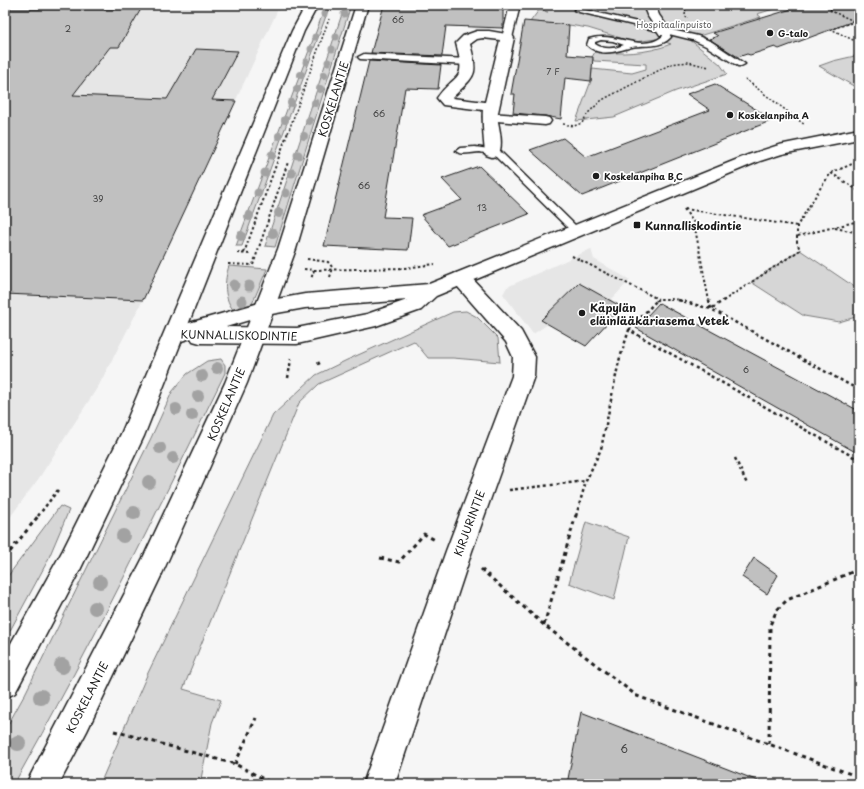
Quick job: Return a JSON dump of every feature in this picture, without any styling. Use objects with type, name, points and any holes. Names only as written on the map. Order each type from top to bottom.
[{"type":"street","points":[[5,683],[72,559],[132,436],[175,335],[298,31],[312,5]]},
{"type":"street","name":"KOSKELANTIE","points":[[42,784],[76,720],[152,567],[211,441],[256,335],[287,249],[362,5]]},
{"type":"street","points":[[492,152],[490,112],[515,5]]},
{"type":"street","points":[[649,5],[653,15],[665,32]]},
{"type":"street","points":[[507,38],[485,34],[467,38],[463,44],[468,62],[466,78],[444,98],[448,102],[490,112],[545,121]]},
{"type":"street","points":[[364,57],[468,62]]},
{"type":"street","name":"KUNNALLISKODINTIE","points":[[175,335],[266,308],[305,301],[431,291],[754,158],[779,150],[859,134]]},
{"type":"street","name":"KIRJURINTIE","points":[[380,784],[459,551],[523,376],[524,357],[514,337],[461,279]]},
{"type":"street","name":"KUNNALLISKODINTIE","points":[[175,335],[297,336],[369,321],[414,305],[431,291]]},
{"type":"lane","points":[[577,10],[695,38],[741,64]]},
{"type":"lane","points":[[630,45],[652,44],[663,40],[667,37],[665,32]]},
{"type":"lane","points":[[460,151],[473,148],[499,154],[576,231]]},
{"type":"path","points":[[823,5],[831,9],[829,10],[855,22],[831,29],[859,43]]},
{"type":"path","points":[[244,253],[332,12]]},
{"type":"path","points":[[545,121],[574,126],[582,124],[588,112],[611,93],[643,80],[676,63],[688,62],[703,64],[712,68]]},
{"type":"path","points":[[742,77],[811,129]]},
{"type":"path","points":[[711,309],[800,250],[797,242],[797,226],[831,173],[859,161]]},
{"type":"path","points":[[831,173],[859,191]]},
{"type":"path","points":[[665,194],[683,208],[694,223],[711,309]]},
{"type":"path","points":[[683,208],[797,226]]},
{"type":"path","points":[[798,236],[859,221]]},
{"type":"path","points":[[834,228],[859,233]]},
{"type":"path","points":[[237,253],[250,254]]},
{"type":"path","points":[[572,256],[627,282],[658,299],[674,299],[711,309],[859,390]]},
{"type":"path","points":[[305,258],[328,262],[333,268]]},
{"type":"path","points":[[302,268],[314,270],[333,268],[409,269],[437,263]]},
{"type":"path","points":[[230,264],[258,266]]},
{"type":"path","points":[[309,283],[314,270]]},
{"type":"path","points":[[544,624],[586,481],[601,449],[618,361],[630,330],[658,299]]},
{"type":"path","points":[[630,330],[859,460]]},
{"type":"path","points":[[288,378],[292,353]]},
{"type":"path","points":[[318,362],[321,367]]},
{"type":"path","points":[[734,458],[747,484]]},
{"type":"path","points":[[502,491],[586,481]]},
{"type":"path","points":[[5,558],[58,490]]},
{"type":"path","points":[[380,558],[399,562],[424,534],[459,551],[544,624],[637,696],[859,777]]},
{"type":"path","points":[[769,744],[770,624],[777,610],[787,600],[859,569]]},
{"type":"path","points":[[235,764],[256,718]]},
{"type":"path","points":[[114,731],[235,764],[273,784]]},
{"type":"shaded area","points":[[5,5],[280,5],[143,300],[99,385],[39,478],[5,524]]},
{"type":"shaded area","points":[[591,249],[594,259],[630,280],[611,300],[622,307],[586,346],[548,324],[533,334],[503,294],[507,287]]},
{"type":"green space","points":[[326,5],[330,5],[242,246],[236,246]]},
{"type":"green space","points":[[345,5],[351,5],[275,247],[265,246]]},
{"type":"green space","name":"Hospitaalinpuisto","points":[[523,5],[787,5],[757,14],[761,17],[689,39],[720,64],[727,74],[676,91],[614,117],[576,121],[591,81],[592,69],[632,73],[646,69],[646,64],[594,61],[592,57],[595,52],[614,53],[653,50],[671,44],[656,39],[635,42],[588,28],[530,22],[539,10],[548,12]]},
{"type":"green space","points":[[859,55],[859,87],[857,88],[819,66],[833,61]]},
{"type":"green space","points":[[800,250],[859,290],[859,316],[839,322],[804,316],[751,282]]},
{"type":"green space","points":[[229,266],[267,269],[249,311],[235,312],[228,301],[226,278]]},
{"type":"green space","points":[[466,311],[477,317],[498,338],[500,362],[453,358],[428,358],[414,341],[319,384],[299,403],[183,689],[221,700],[212,723],[200,784],[100,784],[147,675],[273,415],[316,375],[453,312]]},
{"type":"green space","points":[[221,359],[225,365],[225,373],[122,580],[42,734],[14,784],[5,784],[5,730],[25,694],[151,438],[172,392],[187,374],[207,361]]},
{"type":"green space","points":[[60,506],[69,510],[47,562],[5,640],[5,580]]},
{"type":"green space","points":[[586,522],[629,537],[614,600],[569,583]]},
{"type":"building","points":[[384,5],[503,5],[503,28],[446,26],[442,56],[371,53]]},
{"type":"building","name":"G-talo","points":[[805,5],[859,5],[859,19],[779,49],[775,47],[750,55],[747,54],[738,57],[709,39],[718,36],[713,33]]},
{"type":"building","points":[[5,9],[141,9],[119,47],[110,47],[73,95],[167,99],[196,49],[238,51],[212,100],[236,101],[143,300],[5,294]]},
{"type":"building","points":[[524,21],[569,25],[567,55],[593,57],[591,81],[565,78],[561,119],[513,113],[515,94],[511,94]]},
{"type":"building","points":[[369,61],[441,65],[438,89],[405,88],[383,217],[412,218],[408,250],[324,246]]},
{"type":"building","points":[[715,84],[773,120],[582,196],[530,150],[563,138],[586,157],[710,110],[687,94]]},
{"type":"building","points":[[479,166],[529,214],[448,246],[421,215],[462,200],[442,179]]},
{"type":"building","name":"Käpylän eläinlääkäriasema Vetek","points":[[579,283],[622,307],[586,346],[541,320]]},
{"type":"building","points":[[659,303],[859,411],[859,454],[636,328]]},
{"type":"building","points":[[754,558],[778,575],[767,594],[742,577]]},
{"type":"building","points":[[581,712],[761,782],[760,784],[567,784]]},
{"type":"place","name":"G-talo","points":[[770,33]]},
{"type":"place","name":"Koskelanpiha A","points":[[730,115]]},
{"type":"place","name":"Koskelanpiha B,C","points":[[596,176]]},
{"type":"place","name":"Kunnalliskodintie","points":[[637,225]]},
{"type":"place","name":"Käpylän eläinlääkäriasema Vetek","points":[[582,313]]}]
